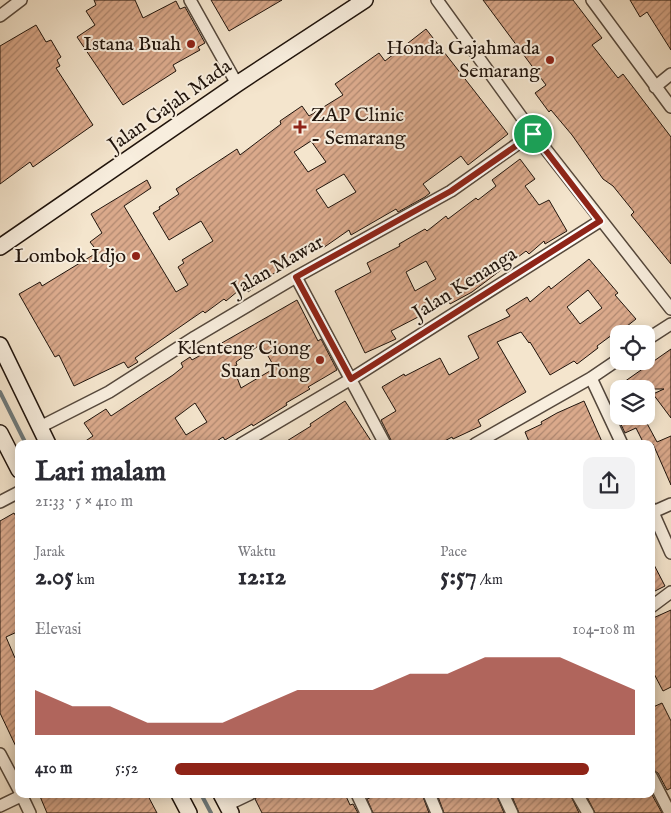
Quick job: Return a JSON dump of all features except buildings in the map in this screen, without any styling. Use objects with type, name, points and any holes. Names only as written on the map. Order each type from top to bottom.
[{"type":"main road","name":"Jalan Gajah Mada","points":[[0,247],[237,84],[365,0]]},
{"type":"main road","points":[[0,345],[46,440]]},
{"type":"main road","points":[[0,432],[15,462]]},
{"type":"main road","points":[[181,798],[189,813]]},
{"type":"street","points":[[0,16],[21,0]]},
{"type":"street","points":[[190,0],[237,84]]},
{"type":"street","points":[[437,0],[533,134],[671,309]]},
{"type":"street","points":[[592,0],[671,107]]},
{"type":"street","points":[[655,87],[671,74]]},
{"type":"street","name":"Jalan Mawar","points":[[40,427],[109,392],[195,336],[296,277],[451,191],[533,134]]},
{"type":"street","name":"Jalan Kenanga","points":[[248,440],[351,379],[600,221]]},
{"type":"street","points":[[296,277],[383,440]]},
{"type":"street","points":[[655,334],[671,324]]},
{"type":"street","points":[[485,440],[610,365]]},
{"type":"street","points":[[591,378],[620,440]]},
{"type":"street","points":[[0,502],[15,494]]},
{"type":"street","points":[[655,509],[671,504]]},
{"type":"street","points":[[655,517],[671,553]]},
{"type":"street","points":[[655,604],[671,592]]},
{"type":"street","points":[[0,754],[15,781]]},
{"type":"street","points":[[655,784],[670,813]]},
{"type":"street","points":[[0,806],[15,797]]},
{"type":"street","points":[[24,798],[30,813]]},
{"type":"street","points":[[226,804],[240,798]]},
{"type":"street","points":[[359,798],[366,813]]},
{"type":"street","points":[[431,798],[437,813]]},
{"type":"street","points":[[505,798],[512,813]]},
{"type":"street","points":[[579,798],[588,813]]},
{"type":"waterway","points":[[0,392],[24,440]]},
{"type":"waterway","points":[[203,798],[211,813]]},
{"type":"place","name":"Istana Buah","points":[[191,44]]},
{"type":"place","name":"Honda Gajahmada Semarang","points":[[550,60]]},
{"type":"place","name":"ZAP Clinic - Semarang","points":[[300,127]]},
{"type":"place","name":"Lombok Idjo","points":[[136,256]]},
{"type":"place","name":"Klenteng Ciong Suan Tong","points":[[320,360]]},
{"type":"route","points":[[533,134],[600,221],[351,379],[296,277],[451,191],[533,134]]}]
